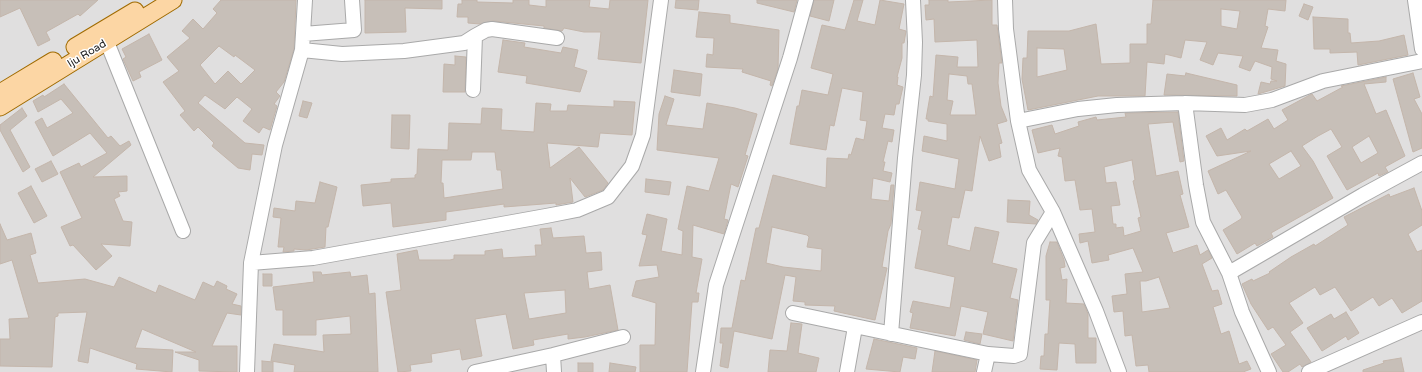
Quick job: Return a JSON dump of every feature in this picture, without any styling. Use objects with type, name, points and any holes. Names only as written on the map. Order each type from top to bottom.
[{"type":"main road","name":"Iju Road","points":[[0,93],[152,0]]},
{"type":"main road","name":"Iju Road","points":[[0,107],[173,0]]},
{"type":"street","points":[[247,372],[252,263],[275,145],[302,50],[305,0]]},
{"type":"street","points":[[303,34],[354,30],[352,0]]},
{"type":"street","points":[[252,263],[313,258],[546,216],[577,210],[608,197],[632,166],[643,135],[661,0]]},
{"type":"street","points":[[704,372],[706,343],[716,285],[790,58],[806,0]]},
{"type":"street","points":[[891,334],[905,158],[914,75],[915,42],[913,0]]},
{"type":"street","points":[[1005,0],[1006,29],[1018,121],[1029,170],[1053,212],[1096,311],[1119,372]]},
{"type":"street","points":[[1415,0],[1422,49]]},
{"type":"street","points":[[302,50],[342,54],[404,51],[464,43],[486,30],[492,29],[557,38]]},
{"type":"street","points":[[473,90],[475,36]]},
{"type":"street","points":[[107,42],[183,231]]},
{"type":"street","points":[[1018,121],[1078,109],[1117,105],[1185,103],[1245,105],[1272,100],[1323,81],[1422,61]]},
{"type":"street","points":[[1185,103],[1196,185],[1204,222],[1229,273],[1242,312],[1269,372]]},
{"type":"street","points":[[1229,273],[1363,195],[1422,163]]},
{"type":"street","points":[[793,313],[988,354],[1014,356],[1020,354],[1034,243],[1053,212]]},
{"type":"street","points":[[1309,372],[1422,322]]},
{"type":"street","points":[[847,372],[855,327]]},
{"type":"street","points":[[475,372],[554,355],[623,337]]},
{"type":"street","points":[[984,372],[988,354]]},
{"type":"street","points":[[554,355],[554,372]]},
{"type":"shaded area","points":[[0,0],[1422,0],[1422,372],[0,372]]},
{"type":"building","points":[[0,0],[98,0],[80,16],[78,14],[46,32],[50,40],[38,46],[20,8],[0,17]]},
{"type":"building","points":[[221,0],[296,0],[294,49],[284,82],[276,92],[280,96],[274,104],[277,106],[270,130],[263,127],[259,133],[243,121],[252,109],[237,97],[225,109],[205,95],[198,103],[245,143],[264,145],[262,155],[252,154],[250,170],[238,168],[212,146],[214,143],[198,127],[194,131],[180,115],[185,111],[163,82],[179,71],[167,57],[190,38],[182,31],[193,19],[203,29],[217,13],[213,9]],"holes":[[[219,46],[234,57],[235,55],[255,70],[241,84],[228,71],[215,84],[200,65]]]},
{"type":"building","points":[[365,0],[442,0],[442,9],[405,8],[406,32],[365,33]]},
{"type":"building","points":[[462,0],[513,3],[513,0],[529,0],[529,5],[546,7],[546,0],[590,0],[589,7],[609,9],[610,0],[648,0],[641,63],[598,59],[601,32],[584,32],[564,28],[562,31],[544,28],[544,26],[493,21],[480,24],[468,23],[468,17],[457,17],[458,4],[462,4]]},
{"type":"building","points":[[676,0],[699,0],[698,10],[675,8]]},
{"type":"building","points":[[757,0],[797,0],[794,12],[757,3]]},
{"type":"building","points":[[814,0],[834,0],[829,21],[810,16]]},
{"type":"building","points":[[854,0],[863,0],[857,21],[875,25],[880,0],[904,4],[899,29],[906,31],[904,43],[902,43],[902,58],[897,77],[897,85],[903,87],[899,104],[896,104],[894,115],[885,114],[882,128],[894,130],[892,142],[888,141],[883,162],[885,162],[883,171],[892,173],[890,182],[873,178],[871,199],[889,201],[891,185],[894,185],[891,224],[888,231],[882,267],[887,268],[875,320],[834,311],[835,306],[805,305],[805,302],[793,301],[796,277],[785,275],[772,339],[734,331],[728,368],[720,366],[723,343],[720,343],[721,328],[732,328],[741,280],[745,281],[756,228],[759,228],[773,175],[826,188],[827,158],[848,159],[849,154],[851,155],[856,138],[864,140],[867,121],[860,120],[863,92],[842,88],[834,126],[830,125],[826,150],[790,144],[797,106],[799,106],[802,90],[828,95],[833,74],[811,68],[822,25],[845,30]],"holes":[[[772,227],[807,235],[809,237],[807,247],[822,249],[821,271],[783,267],[766,263]]]},
{"type":"building","points":[[929,0],[948,0],[948,2],[992,0],[992,25],[997,25],[1002,63],[999,63],[998,83],[1001,106],[1007,121],[997,124],[1002,143],[999,144],[1001,157],[989,161],[980,136],[972,191],[965,190],[959,218],[952,217],[947,245],[970,251],[975,227],[999,232],[992,263],[1017,269],[1010,298],[1018,300],[1013,341],[983,334],[988,312],[961,306],[955,336],[910,328],[913,313],[910,312],[913,301],[950,308],[955,277],[915,268],[922,230],[918,229],[922,211],[916,210],[920,182],[955,189],[959,159],[922,151],[924,136],[947,141],[947,124],[928,121],[928,119],[926,119],[930,96],[933,97],[936,55],[958,57],[957,67],[978,67],[977,40],[935,42],[934,19],[926,20],[925,5],[929,5]],"holes":[[[949,74],[967,76],[968,84],[972,84],[976,115],[950,115],[953,101],[947,100]]]},
{"type":"building","points":[[1153,0],[1286,0],[1285,11],[1268,9],[1265,26],[1268,27],[1261,48],[1278,50],[1276,61],[1286,64],[1285,86],[1258,94],[1261,82],[1270,84],[1271,81],[1277,81],[1271,79],[1272,67],[1255,61],[1250,71],[1239,67],[1243,56],[1218,53],[1213,65],[1200,60],[1207,42],[1185,40],[1181,58],[1165,54],[1164,64],[1147,62],[1145,96],[1098,96],[1028,110],[1022,79],[1023,58],[1027,58],[1028,31],[1069,31],[1096,24],[1101,64],[1130,63],[1130,44],[1147,44],[1147,24],[1151,24]],"holes":[[[1221,9],[1240,11],[1237,29],[1221,26]],[[1037,48],[1064,49],[1067,70],[1037,77]]]},
{"type":"building","points":[[1304,4],[1313,7],[1308,20],[1299,16]]},
{"type":"building","points":[[699,12],[730,15],[730,23],[779,30],[778,69],[772,86],[770,85],[771,81],[742,72],[743,69],[706,67],[707,54],[713,55],[714,38],[696,37]]},
{"type":"building","points":[[1313,17],[1348,19],[1348,33],[1350,33],[1351,43],[1379,41],[1404,35],[1408,55],[1358,65],[1357,52],[1330,53],[1330,49],[1314,49]]},
{"type":"building","points":[[149,34],[162,60],[139,72],[141,77],[133,81],[123,59],[126,57],[122,49]]},
{"type":"building","points":[[503,40],[525,43],[524,47],[561,53],[563,47],[578,50],[574,67],[587,71],[580,92],[526,83],[527,76],[498,72]]},
{"type":"building","points":[[455,56],[466,57],[465,92],[443,92],[444,64],[455,65]]},
{"type":"building","points":[[674,70],[702,74],[700,96],[671,92]]},
{"type":"building","points":[[1186,73],[1237,85],[1237,96],[1164,95],[1167,74],[1185,76]]},
{"type":"building","points":[[1413,73],[1420,97],[1414,99],[1422,114],[1422,148],[1413,152],[1393,79]]},
{"type":"building","points":[[1386,77],[1386,82],[1364,84],[1376,114],[1386,110],[1405,156],[1385,167],[1388,172],[1379,176],[1378,173],[1347,190],[1327,156],[1342,147],[1331,129],[1318,136],[1302,146],[1313,161],[1333,198],[1271,233],[1273,237],[1257,246],[1255,243],[1237,254],[1223,230],[1242,217],[1226,190],[1218,194],[1208,171],[1251,151],[1217,156],[1206,136],[1221,128],[1227,140],[1245,129],[1247,131],[1268,119],[1274,129],[1288,120],[1282,110],[1312,94],[1317,101],[1343,87],[1341,86]],"holes":[[[1369,136],[1378,153],[1361,163],[1352,147]],[[1291,151],[1301,166],[1279,179],[1269,164]]]},
{"type":"building","points":[[64,84],[108,138],[111,136],[120,146],[129,141],[131,145],[93,177],[127,176],[127,191],[118,192],[120,196],[114,199],[123,221],[132,222],[130,246],[101,244],[112,256],[96,270],[73,245],[70,246],[61,227],[82,218],[60,172],[79,163],[81,167],[107,153],[90,133],[53,156],[35,122],[42,118],[47,128],[73,113],[61,99],[38,112],[33,101],[43,95],[44,97]]},
{"type":"building","points":[[665,96],[674,99],[666,125],[703,129],[707,103],[757,114],[745,155],[748,156],[738,187],[731,184],[724,219],[728,220],[724,234],[693,225],[692,257],[702,259],[696,293],[699,293],[698,302],[692,302],[687,372],[640,372],[640,345],[655,345],[656,303],[632,296],[636,281],[659,277],[657,265],[639,266],[647,235],[642,234],[647,214],[667,219],[661,251],[682,255],[683,231],[678,229],[687,186],[709,191],[719,158],[657,150],[659,114]]},
{"type":"building","points":[[303,101],[312,103],[307,118],[299,116]]},
{"type":"building","points":[[614,101],[635,102],[632,135],[600,133],[598,147],[547,143],[550,168],[579,147],[608,183],[603,190],[585,197],[570,178],[573,202],[556,205],[556,203],[504,207],[504,204],[446,212],[446,220],[393,227],[391,203],[363,206],[361,185],[391,182],[391,179],[415,178],[415,175],[417,174],[418,149],[448,150],[449,123],[481,124],[482,108],[502,109],[501,130],[534,132],[536,103],[551,104],[550,111],[567,111],[568,105],[614,107]],"holes":[[[472,152],[495,152],[497,170],[501,170],[503,189],[444,198],[443,183],[441,183],[442,160],[471,160]]]},
{"type":"building","points":[[22,108],[27,116],[10,130],[30,167],[23,172],[0,130],[0,125]]},
{"type":"building","points":[[1178,112],[1184,161],[1180,162],[1173,122],[1148,124],[1156,176],[1178,171],[1183,194],[1180,195],[1189,227],[1166,233],[1173,253],[1197,245],[1200,255],[1208,250],[1212,258],[1202,264],[1212,291],[1218,290],[1222,304],[1213,307],[1221,334],[1229,331],[1239,364],[1247,361],[1251,369],[1243,372],[1149,372],[1148,365],[1136,366],[1132,335],[1125,336],[1123,311],[1114,312],[1112,296],[1127,294],[1125,274],[1143,272],[1133,248],[1108,255],[1109,260],[1092,263],[1088,241],[1080,243],[1079,234],[1095,232],[1092,209],[1080,210],[1075,180],[1065,181],[1062,157],[1058,156],[1060,148],[1038,153],[1032,130],[1052,125],[1055,134],[1079,126],[1078,122],[1096,117],[1097,120],[1126,117],[1125,113]],"holes":[[[1132,160],[1135,180],[1133,181],[1141,217],[1138,218],[1141,231],[1124,236],[1123,227],[1116,228],[1116,224],[1113,224],[1111,206],[1120,205],[1116,182],[1106,183],[1104,167]],[[1159,277],[1170,308],[1142,312],[1140,281],[1146,281]]]},
{"type":"building","points":[[392,115],[410,115],[409,149],[391,148]]},
{"type":"building","points":[[51,161],[58,174],[42,182],[35,169]]},
{"type":"building","points":[[646,179],[671,182],[669,195],[645,192]]},
{"type":"building","points":[[320,182],[337,187],[328,227],[326,227],[325,247],[306,250],[294,249],[294,251],[283,252],[284,247],[278,247],[281,218],[273,217],[274,208],[295,211],[296,201],[315,203]]},
{"type":"building","points":[[31,186],[47,216],[34,223],[18,193]]},
{"type":"building","points":[[1414,188],[1422,211],[1422,225],[1408,234],[1417,252],[1422,250],[1422,301],[1402,313],[1392,298],[1379,306],[1373,297],[1351,311],[1335,287],[1320,295],[1315,287],[1289,303],[1303,323],[1290,332],[1311,362],[1302,367],[1300,364],[1288,372],[1283,372],[1271,354],[1286,345],[1273,327],[1268,330],[1251,304],[1242,284],[1252,279],[1253,281],[1270,273],[1269,272],[1291,257],[1314,244],[1315,246],[1348,225],[1344,217],[1389,194],[1390,197]]},
{"type":"building","points":[[1008,200],[1030,201],[1029,215],[1038,220],[1036,224],[1007,222]]},
{"type":"building","points":[[0,224],[7,240],[31,233],[36,253],[30,255],[38,283],[85,279],[114,287],[119,277],[156,293],[159,285],[195,300],[203,282],[214,287],[217,281],[227,286],[226,289],[237,294],[232,304],[241,306],[241,315],[227,313],[212,346],[237,346],[237,372],[199,371],[199,360],[175,352],[196,352],[142,329],[135,348],[173,350],[172,372],[136,369],[137,364],[90,348],[88,363],[78,361],[87,312],[58,313],[58,316],[55,317],[52,367],[0,366],[0,339],[10,339],[9,319],[29,318],[12,260],[0,264]]},
{"type":"building","points":[[551,228],[553,238],[584,236],[586,253],[601,252],[602,270],[587,272],[589,289],[610,285],[618,330],[568,339],[568,334],[533,340],[534,345],[513,349],[506,314],[475,319],[482,356],[462,360],[460,349],[431,354],[432,362],[410,365],[411,371],[398,372],[386,292],[401,290],[397,254],[417,250],[419,260],[450,260],[454,259],[454,255],[485,255],[485,251],[502,249],[503,258],[536,256],[535,245],[542,245],[540,229]],"holes":[[[565,290],[566,313],[529,319],[524,293]]]},
{"type":"building","points":[[1050,242],[1057,242],[1064,260],[1065,267],[1060,268],[1062,280],[1067,279],[1066,303],[1084,304],[1088,314],[1088,338],[1096,338],[1096,363],[1076,363],[1075,344],[1059,343],[1057,370],[1040,369],[1041,356],[1044,356],[1045,334],[1048,334],[1050,300],[1046,300],[1046,256]]},
{"type":"building","points":[[313,272],[321,272],[322,275],[350,272],[351,277],[367,275],[369,294],[375,293],[378,372],[294,372],[295,365],[271,361],[274,344],[324,352],[323,335],[351,334],[350,316],[316,320],[316,335],[283,335],[283,310],[276,310],[273,287],[314,282]]},
{"type":"building","points":[[263,274],[272,274],[272,286],[263,286]]},
{"type":"building","points":[[1346,312],[1359,333],[1348,340],[1346,336],[1322,351],[1307,328],[1331,314],[1334,319]]},
{"type":"building","points":[[791,323],[802,324],[798,353],[819,358],[816,372],[768,372],[770,350],[787,351]]},
{"type":"building","points":[[966,332],[982,334],[980,344],[964,340]]},
{"type":"building","points":[[874,339],[917,348],[915,359],[903,357],[900,372],[866,369]]},
{"type":"building","points":[[935,351],[977,360],[975,372],[932,372]]},
{"type":"building","points":[[1401,358],[1404,372],[1363,372],[1363,370],[1384,363],[1383,361]]},
{"type":"building","points":[[262,361],[273,362],[273,372],[262,372]]},
{"type":"building","points":[[578,363],[593,363],[593,372],[578,372]]},
{"type":"building","points":[[610,363],[636,367],[635,372],[609,372]]}]
